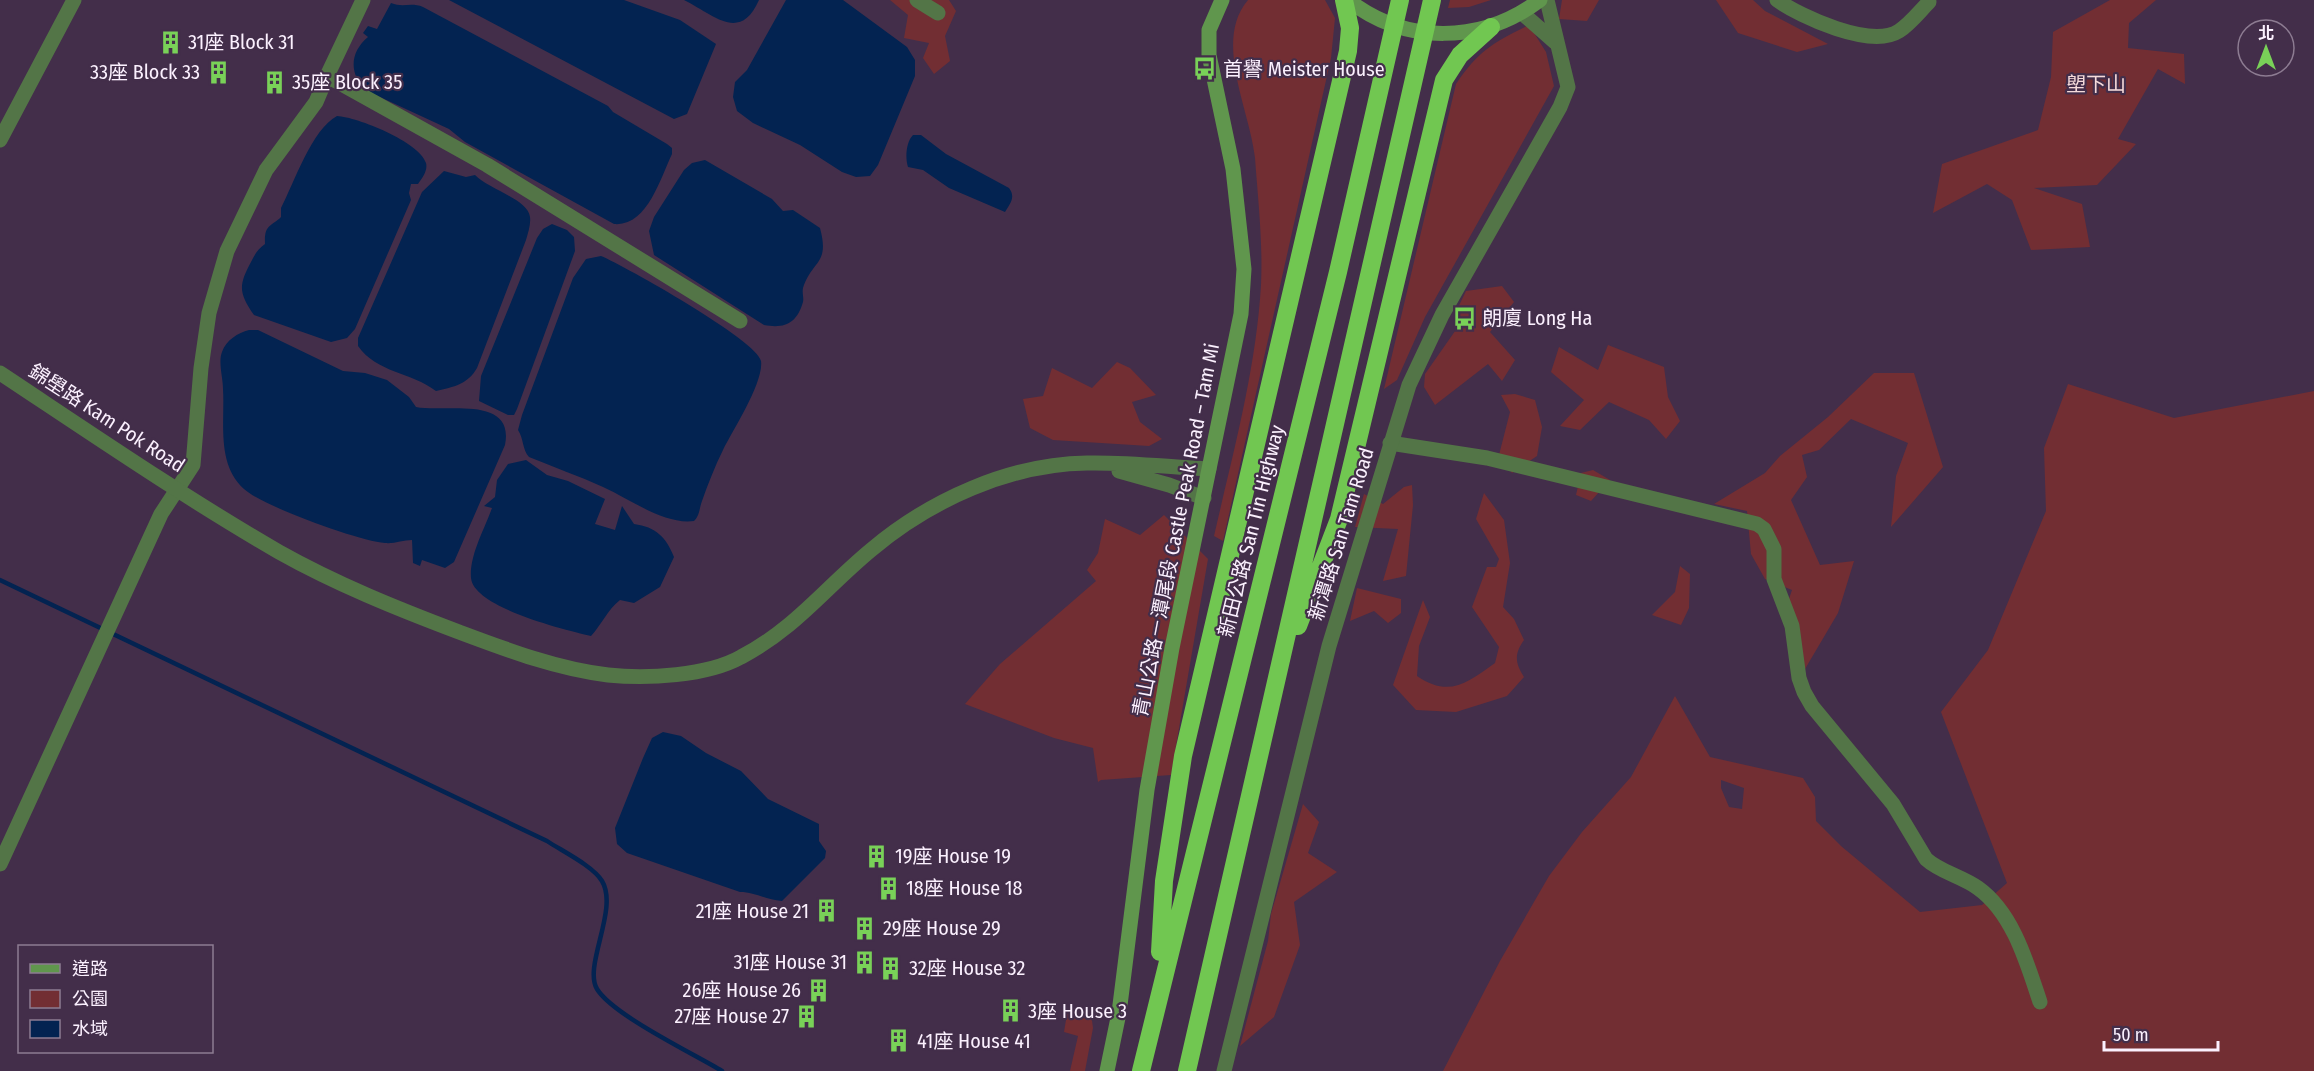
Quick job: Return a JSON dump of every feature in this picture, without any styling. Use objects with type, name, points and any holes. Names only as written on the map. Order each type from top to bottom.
[{"type":"highway","points":[[1157,996],[1164,881],[1183,756],[1348,51],[1350,28],[1346,0]]},
{"type":"highway","name":"新田公路 San Tin Highway","points":[[1141,1071],[1157,996],[1338,272],[1400,0]]},
{"type":"highway","points":[[1187,1071],[1432,0]]},
{"type":"highway","points":[[1273,695],[1339,519],[1444,80],[1460,54],[1491,27]]},
{"type":"main road","name":"青山公路－潭尾段 Castle Peak Road – Tam Mi","points":[[1107,1071],[1119,1013],[1148,790],[1172,648],[1241,314],[1244,270],[1233,169],[1209,55],[1209,30],[1222,0]]},
{"type":"main road","points":[[1346,0],[1387,24],[1425,34],[1457,34],[1491,27],[1522,13],[1540,0]]},
{"type":"street","points":[[0,140],[74,0]]},
{"type":"street","points":[[363,0],[316,102],[266,170],[227,251],[209,313],[201,368],[196,453],[193,465],[179,490],[282,554],[419,617],[504,649],[609,675],[677,674],[736,660],[790,627],[871,549],[946,501],[1005,475],[1059,465],[1113,463],[1209,469]]},
{"type":"street","points":[[917,0],[938,13]]},
{"type":"street","name":"新潭路 San Tam Road","points":[[1224,1071],[1329,646],[1409,385],[1442,315],[1560,107],[1568,87],[1565,67],[1555,42],[1547,0]]},
{"type":"street","points":[[1777,0],[1836,29],[1870,35],[1898,32],[1929,2]]},
{"type":"street","name":"新潭路 San Tam Road","points":[[1522,13],[1555,42]]},
{"type":"street","points":[[327,76],[487,165],[740,321]]},
{"type":"street","name":"錦壆路 Kam Pok Road","points":[[0,373],[179,490],[161,514],[0,864]]},
{"type":"street","points":[[1390,443],[1487,458],[1756,524],[1764,529],[1774,549],[1774,579],[1794,636],[1799,678],[1812,706],[1875,780],[1926,859],[1934,866],[1957,874],[1981,890],[2000,913],[2023,954],[2040,1002]]},
{"type":"street","points":[[1059,465],[1127,472],[1204,498]]},
{"type":"green space","points":[[890,0],[949,0],[956,11],[945,36],[950,61],[934,74],[923,58],[929,43],[904,38],[908,15]]},
{"type":"green space","points":[[1248,0],[1325,0],[1335,18],[1331,58],[1223,541],[1214,536],[1249,380],[1261,285],[1261,237],[1255,158],[1236,76],[1234,55],[1234,35],[1238,17]]},
{"type":"green space","points":[[1450,0],[1491,0],[1469,7],[1448,8]]},
{"type":"green space","points":[[1562,0],[1599,0],[1587,21],[1559,19]]},
{"type":"green space","points":[[1716,0],[1753,0],[1765,11],[1828,44],[1797,52],[1738,33]]},
{"type":"green space","name":"塱下山","points":[[2110,0],[2156,0],[2129,23],[2128,48],[2184,54],[2185,84],[2158,69],[2118,139],[2136,144],[2097,185],[2034,188],[2082,204],[2090,247],[2031,250],[2012,200],[1987,184],[1933,213],[1942,164],[2038,130],[2051,77],[2053,32]]},
{"type":"green space","points":[[1529,25],[1546,52],[1554,86],[1425,317],[1397,380],[1384,389],[1456,84],[1472,63],[1488,48]]},
{"type":"green space","points":[[1502,286],[1514,302],[1490,332],[1515,360],[1502,381],[1488,364],[1435,405],[1424,387],[1425,374],[1460,324],[1454,316],[1466,291]]},
{"type":"green space","points":[[1608,345],[1664,367],[1668,397],[1680,421],[1666,439],[1649,420],[1609,402],[1580,430],[1560,426],[1584,400],[1551,372],[1559,347],[1598,370]]},
{"type":"green space","points":[[1117,362],[1130,368],[1156,395],[1132,402],[1140,422],[1162,439],[1149,446],[1053,440],[1030,428],[1023,399],[1043,396],[1052,368],[1092,388]]},
{"type":"green space","points":[[1874,373],[1914,373],[1943,467],[1891,527],[1896,476],[1908,443],[1851,419],[1819,450],[1802,455],[1807,477],[1791,500],[1820,565],[1854,561],[1838,613],[1805,669],[1782,620],[1792,590],[1765,579],[1751,554],[1747,511],[1714,504],[1765,473],[1780,456],[1828,417]]},
{"type":"green space","points":[[2068,384],[2174,418],[2314,391],[2314,1071],[1443,1071],[1500,961],[1549,876],[1582,832],[1631,777],[1675,696],[1710,757],[1803,778],[1815,797],[1816,821],[1841,846],[1920,912],[1982,905],[2007,883],[1941,712],[1988,650],[2046,511],[2044,448]],"holes":[[[1721,780],[1744,788],[1742,809],[1729,807],[1721,788]]]},
{"type":"green space","points":[[1515,394],[1535,400],[1542,427],[1537,456],[1512,473],[1499,455],[1510,412],[1501,395]]},
{"type":"green space","points":[[1593,470],[1610,480],[1591,501],[1576,495],[1581,473]]},
{"type":"green space","points":[[1412,485],[1413,505],[1406,576],[1383,581],[1398,529],[1355,527],[1364,494],[1383,504],[1404,487]]},
{"type":"green space","points":[[1484,493],[1504,520],[1510,563],[1503,607],[1514,619],[1524,640],[1517,659],[1524,677],[1507,696],[1456,712],[1416,710],[1393,685],[1423,600],[1430,617],[1419,646],[1417,676],[1428,683],[1448,687],[1476,677],[1495,663],[1499,647],[1472,607],[1487,567],[1496,567],[1499,559],[1476,519]]},
{"type":"green space","points":[[1164,515],[1208,559],[1171,775],[1098,782],[1093,748],[1054,738],[965,704],[1000,664],[1096,581],[1087,570],[1098,553],[1105,519],[1140,535]]},
{"type":"green space","points":[[1680,566],[1690,574],[1689,608],[1681,625],[1652,615],[1675,592]]},
{"type":"green space","points":[[1357,588],[1401,599],[1401,613],[1388,623],[1374,611],[1350,621]]},
{"type":"green space","points":[[1303,804],[1319,822],[1308,853],[1337,872],[1294,902],[1300,945],[1274,1017],[1240,1046],[1268,941],[1271,914]]},
{"type":"green space","points":[[1090,1006],[1093,1028],[1085,1071],[1070,1071],[1078,1036],[1064,1032],[1068,1008],[1080,1019]]},
{"type":"water","points":[[449,0],[624,0],[680,20],[716,44],[687,114],[674,119]]},
{"type":"water","points":[[684,0],[759,0],[752,13],[735,23],[716,18]]},
{"type":"water","points":[[786,0],[843,0],[907,47],[915,60],[915,76],[878,165],[870,176],[856,177],[842,172],[800,145],[753,123],[737,111],[733,97],[735,82],[747,70]]},
{"type":"water","points":[[391,3],[423,7],[608,106],[613,112],[672,148],[672,154],[657,188],[644,210],[625,223],[614,224],[465,142],[449,129],[367,91],[354,71],[355,57],[357,50],[368,37],[363,33],[368,26],[377,29]]},
{"type":"water","points":[[337,116],[372,126],[400,139],[421,155],[426,163],[426,169],[418,184],[411,184],[409,193],[411,200],[355,329],[347,338],[331,342],[254,315],[245,301],[242,284],[257,252],[265,244],[267,229],[281,217],[281,208],[312,144],[328,123]]},
{"type":"water","points":[[913,135],[921,135],[946,154],[1009,188],[1012,197],[1005,212],[949,188],[923,170],[908,167],[907,150]]},
{"type":"water","points":[[705,160],[772,199],[783,211],[793,210],[820,228],[823,240],[821,256],[803,288],[800,309],[794,320],[789,323],[778,326],[764,325],[654,255],[649,231],[654,217],[684,170],[692,163]]},
{"type":"water","points":[[444,171],[466,177],[475,175],[515,199],[528,211],[530,220],[526,240],[477,368],[465,381],[436,391],[375,362],[358,346],[358,338],[422,192]]},
{"type":"water","points":[[552,224],[567,230],[574,237],[575,251],[517,409],[514,415],[508,415],[479,401],[481,376],[537,238],[543,229]]},
{"type":"water","points":[[601,256],[661,288],[715,322],[754,351],[761,361],[761,370],[753,393],[720,456],[694,521],[671,519],[659,515],[603,487],[529,457],[525,451],[518,430],[522,415],[573,278],[586,259]]},
{"type":"water","points":[[249,330],[258,330],[343,371],[365,373],[387,380],[409,397],[416,407],[475,409],[489,412],[499,418],[505,429],[505,445],[454,562],[445,568],[422,560],[420,566],[413,563],[412,540],[392,543],[372,541],[312,522],[254,496],[235,479],[229,467],[224,442],[220,360],[229,341]]},
{"type":"water","points":[[526,460],[547,475],[568,481],[605,499],[595,524],[615,530],[622,506],[634,524],[642,525],[659,534],[674,557],[660,587],[634,603],[620,600],[591,636],[543,623],[504,608],[476,589],[471,578],[475,551],[492,508],[484,506],[495,497],[497,480],[508,464]]},
{"type":"water","points":[[663,732],[681,736],[706,753],[741,771],[768,799],[819,824],[819,841],[826,851],[825,858],[782,901],[740,892],[627,853],[617,844],[615,828],[643,758],[652,738]]},
{"type":"waterway","points":[[0,580],[547,841],[585,864],[598,875],[606,893],[604,921],[594,966],[597,989],[606,999],[636,1022],[722,1071]]},
{"type":"place","name":"31座 Block 31","points":[[170,42]]},
{"type":"place","name":"首譽 Meister House","points":[[1205,69]]},
{"type":"place","name":"33座 Block 33","points":[[218,72]]},
{"type":"place","name":"35座 Block 35","points":[[274,82]]},
{"type":"place","name":"朗廈 Long Ha","points":[[1464,318]]},
{"type":"place","name":"19座 House 19","points":[[877,856]]},
{"type":"place","name":"18座 House 18","points":[[888,888]]},
{"type":"place","name":"21座 House 21","points":[[827,911]]},
{"type":"place","name":"29座 House 29","points":[[865,928]]},
{"type":"place","name":"31座 House 31","points":[[865,962]]},
{"type":"place","name":"32座 House 32","points":[[891,968]]},
{"type":"place","name":"26座 House 26","points":[[819,990]]},
{"type":"place","name":"3座 House 3","points":[[1010,1011]]},
{"type":"place","name":"27座 House 27","points":[[807,1016]]},
{"type":"place","name":"41座 House 41","points":[[899,1041]]}]
